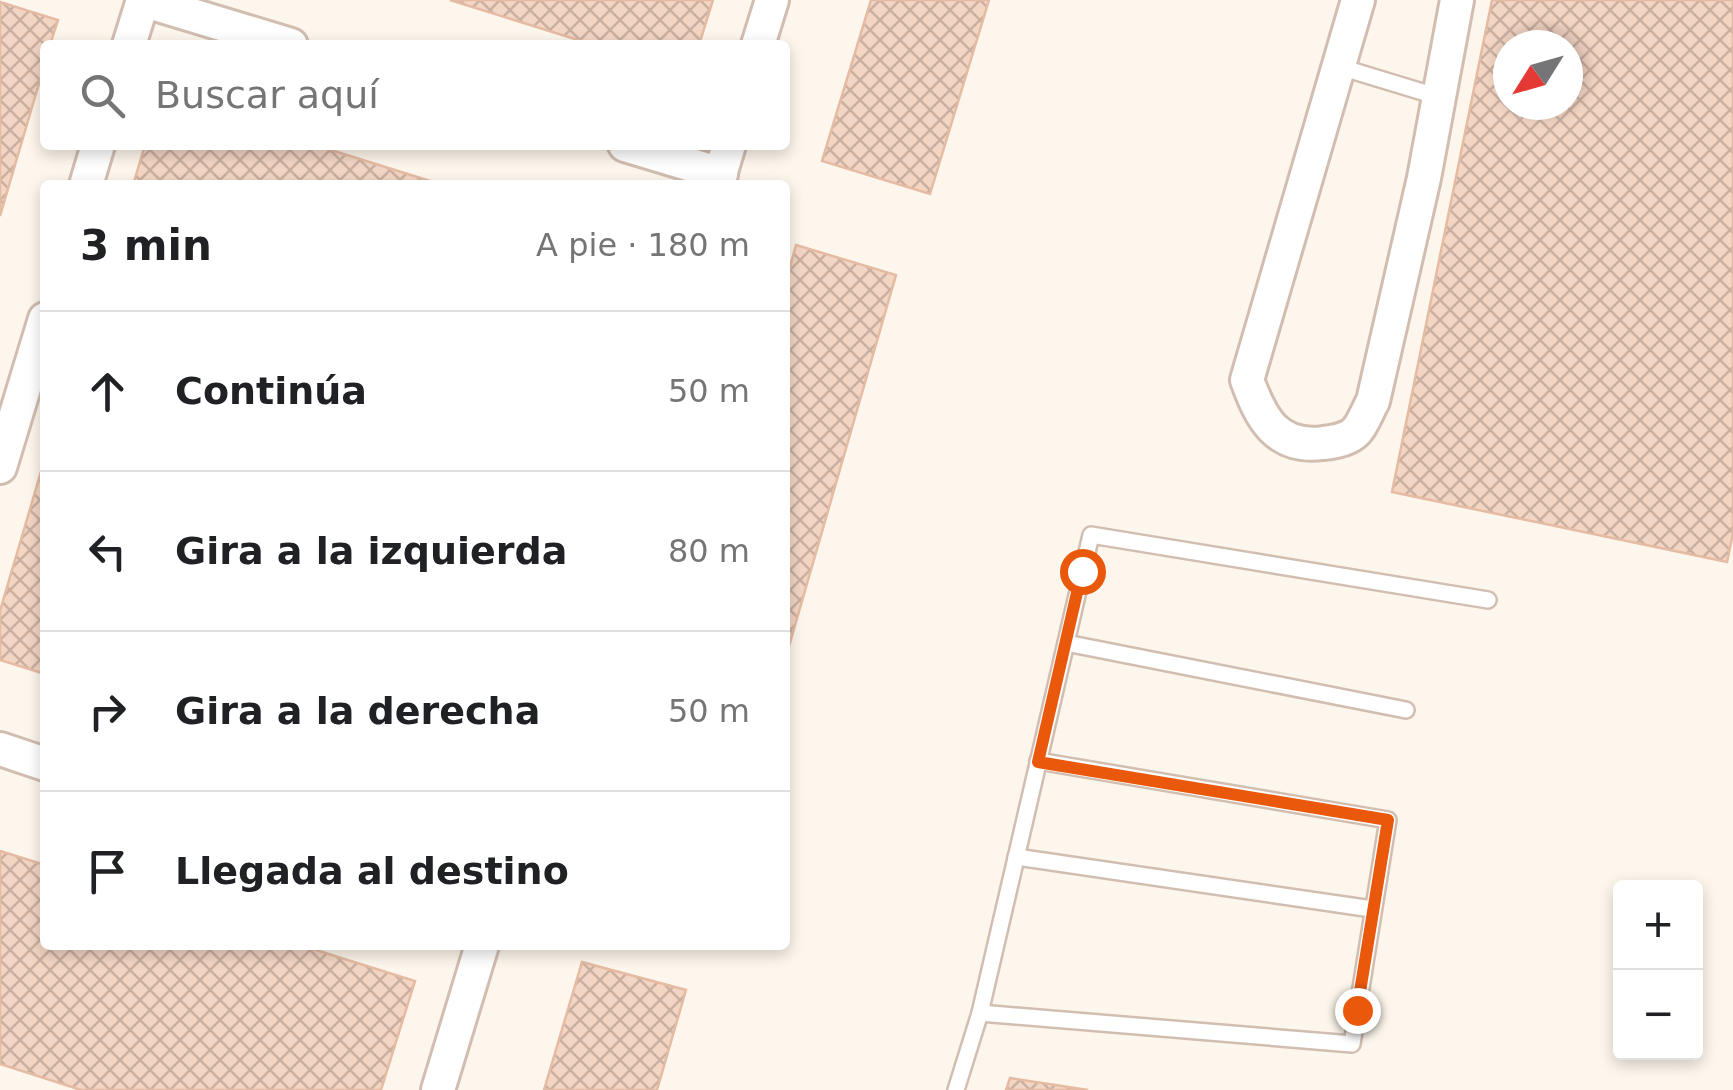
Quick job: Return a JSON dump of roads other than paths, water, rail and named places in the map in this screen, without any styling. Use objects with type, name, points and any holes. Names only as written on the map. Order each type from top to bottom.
[{"type":"street","points":[[130,40],[142,0],[274,40]]},
{"type":"street","points":[[760,40],[772,0]]},
{"type":"street","points":[[1358,0],[1247,380],[1258,411],[1275,432],[1304,445],[1336,441],[1356,432],[1373,401],[1424,178],[1457,0]]},
{"type":"street","points":[[88,180],[96,150]]},
{"type":"street","points":[[646,150],[722,168]]},
{"type":"street","points":[[0,468],[39,359]]},
{"type":"street","points":[[0,750],[40,762]]},
{"type":"street","points":[[438,1090],[480,950]]},
{"type":"lane","points":[[1338,66],[1439,97]]},
{"type":"lane","points":[[956,1090],[980,1013],[1091,535],[1488,600]]},
{"type":"lane","points":[[1066,643],[1406,710]]},
{"type":"lane","points":[[980,1013],[1352,1044],[1388,820],[1038,762]]},
{"type":"lane","points":[[1016,856],[1372,909]]}]
